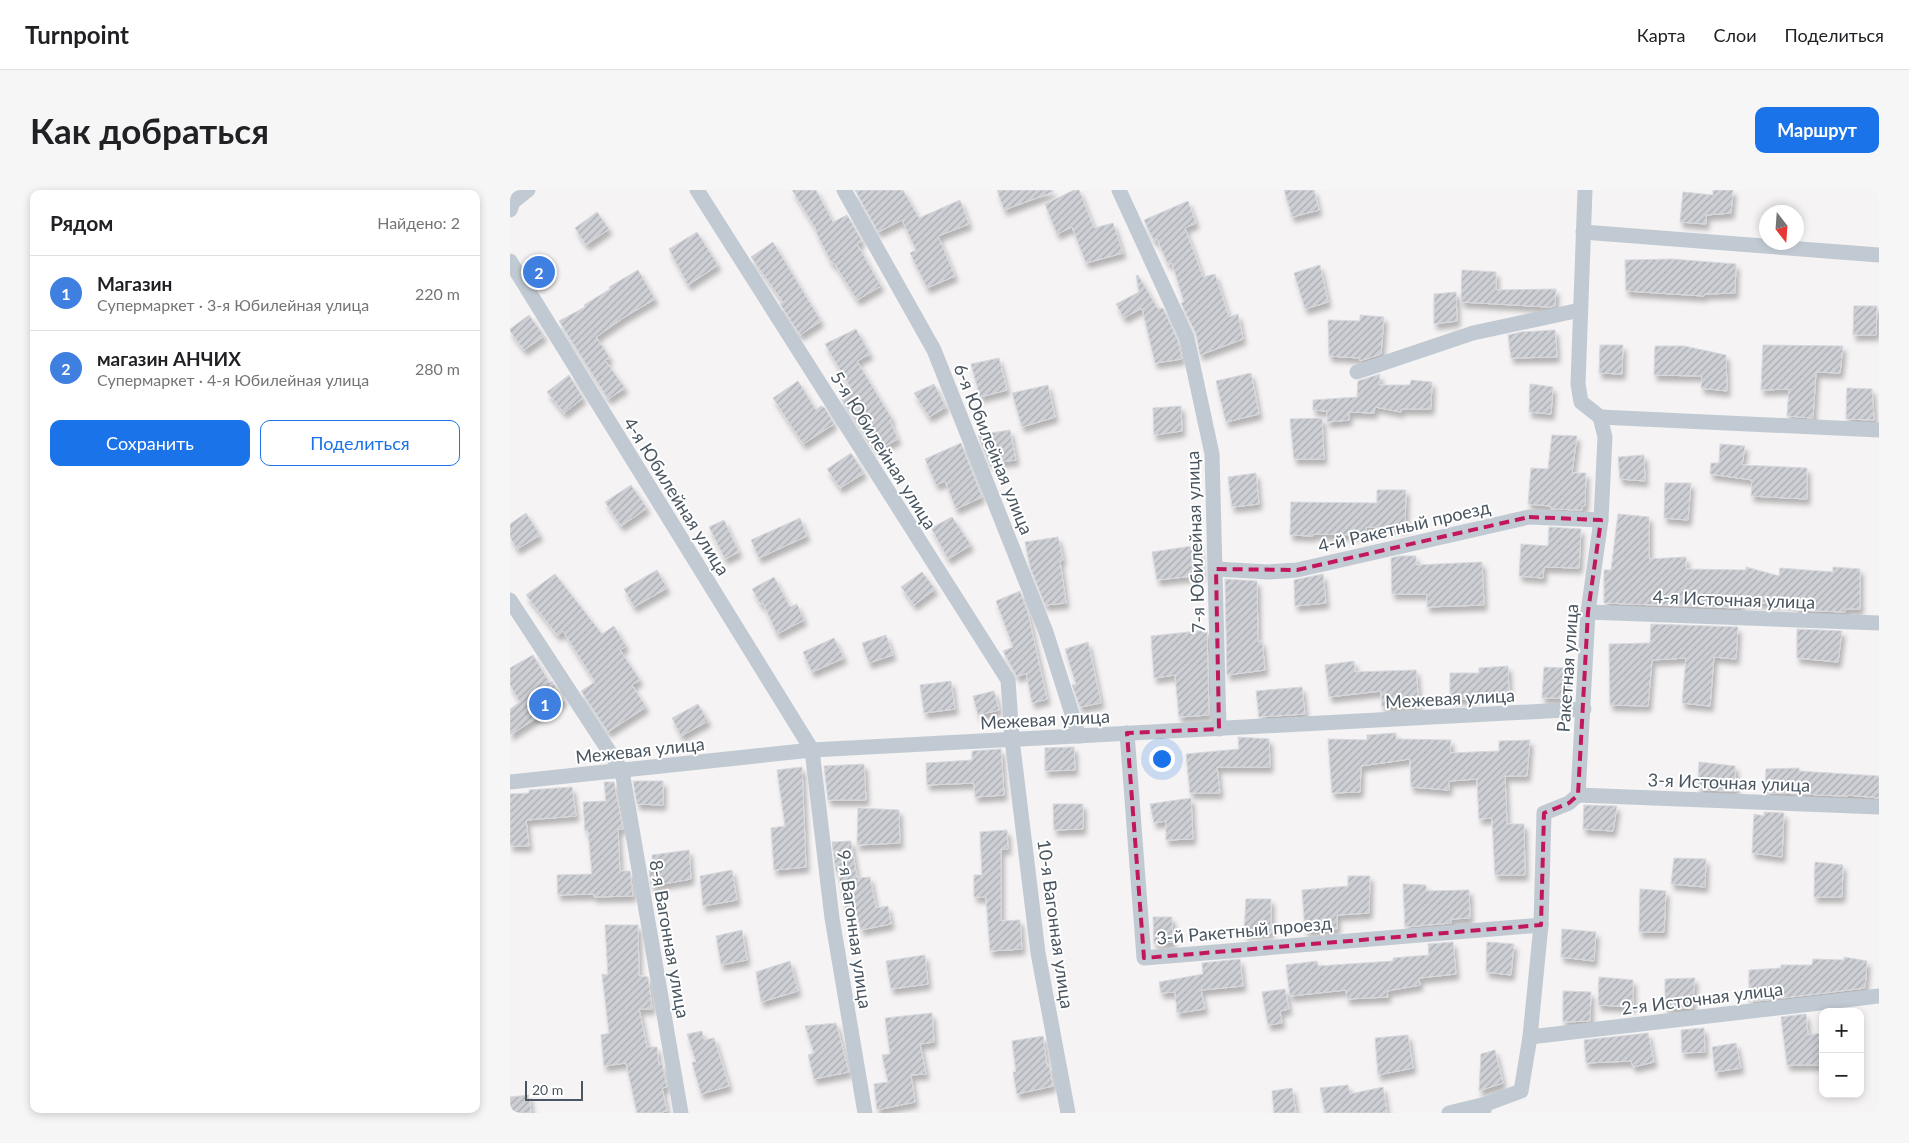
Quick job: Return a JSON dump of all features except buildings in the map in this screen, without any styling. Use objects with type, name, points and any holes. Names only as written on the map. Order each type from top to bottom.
[{"type":"street","points":[[510,210],[513,202],[528,190]]},
{"type":"street","name":"5-я Юбилейная улица","points":[[697,190],[1008,680],[1012,739]]},
{"type":"street","name":"6-я Юбилейная улица","points":[[844,190],[934,350],[1046,632],[1079,736]]},
{"type":"street","name":"7-я Юбилейная улица","points":[[1119,190],[1187,338],[1212,454],[1219,729]]},
{"type":"street","points":[[1585,190],[1578,384],[1581,402],[1600,418],[1879,430]]},
{"type":"street","points":[[1583,232],[1879,255]]},
{"type":"street","name":"4-я Юбилейная улица","points":[[510,261],[812,750]]},
{"type":"street","points":[[1357,372],[1473,333],[1580,310]]},
{"type":"street","name":"Ракетная улица","points":[[1578,795],[1588,612],[1601,520],[1605,437],[1600,418]]},
{"type":"street","name":"4-й Ракетный проезд","points":[[1216,569],[1268,572],[1297,570],[1529,517],[1601,520]]},
{"type":"street","points":[[510,600],[622,771]]},
{"type":"street","name":"4-я Источная улица","points":[[1588,612],[1879,623]]},
{"type":"street","name":"Межевая улица","points":[[510,782],[812,750],[1584,709]]},
{"type":"street","name":"3-й Ракетный проезд","points":[[1127,733],[1144,958],[1541,925]]},
{"type":"street","name":"10-я Вагонная улица","points":[[1012,739],[1038,953],[1068,1113]]},
{"type":"street","name":"9-я Вагонная улица","points":[[812,750],[832,918],[865,1113]]},
{"type":"street","name":"8-я Вагонная улица","points":[[622,771],[681,1113]]},
{"type":"street","points":[[1449,1113],[1484,1109],[1521,1090],[1530,1037],[1541,925],[1544,813],[1569,803],[1578,795]]},
{"type":"street","name":"3-я Источная улица","points":[[1578,795],[1879,807]]},
{"type":"street","name":"2-я Источная улица","points":[[1530,1037],[1879,996]]},
{"type":"highlighted area","points":[[1529,517],[1601,520],[1588,612],[1578,795],[1569,803],[1544,813],[1541,925],[1144,958],[1127,733],[1219,729],[1216,569],[1297,570]]},
{"type":"place","name":"магазин АНЧИХ","points":[[539,272]]},
{"type":"place","name":"Магазин","points":[[545,704]]}]
